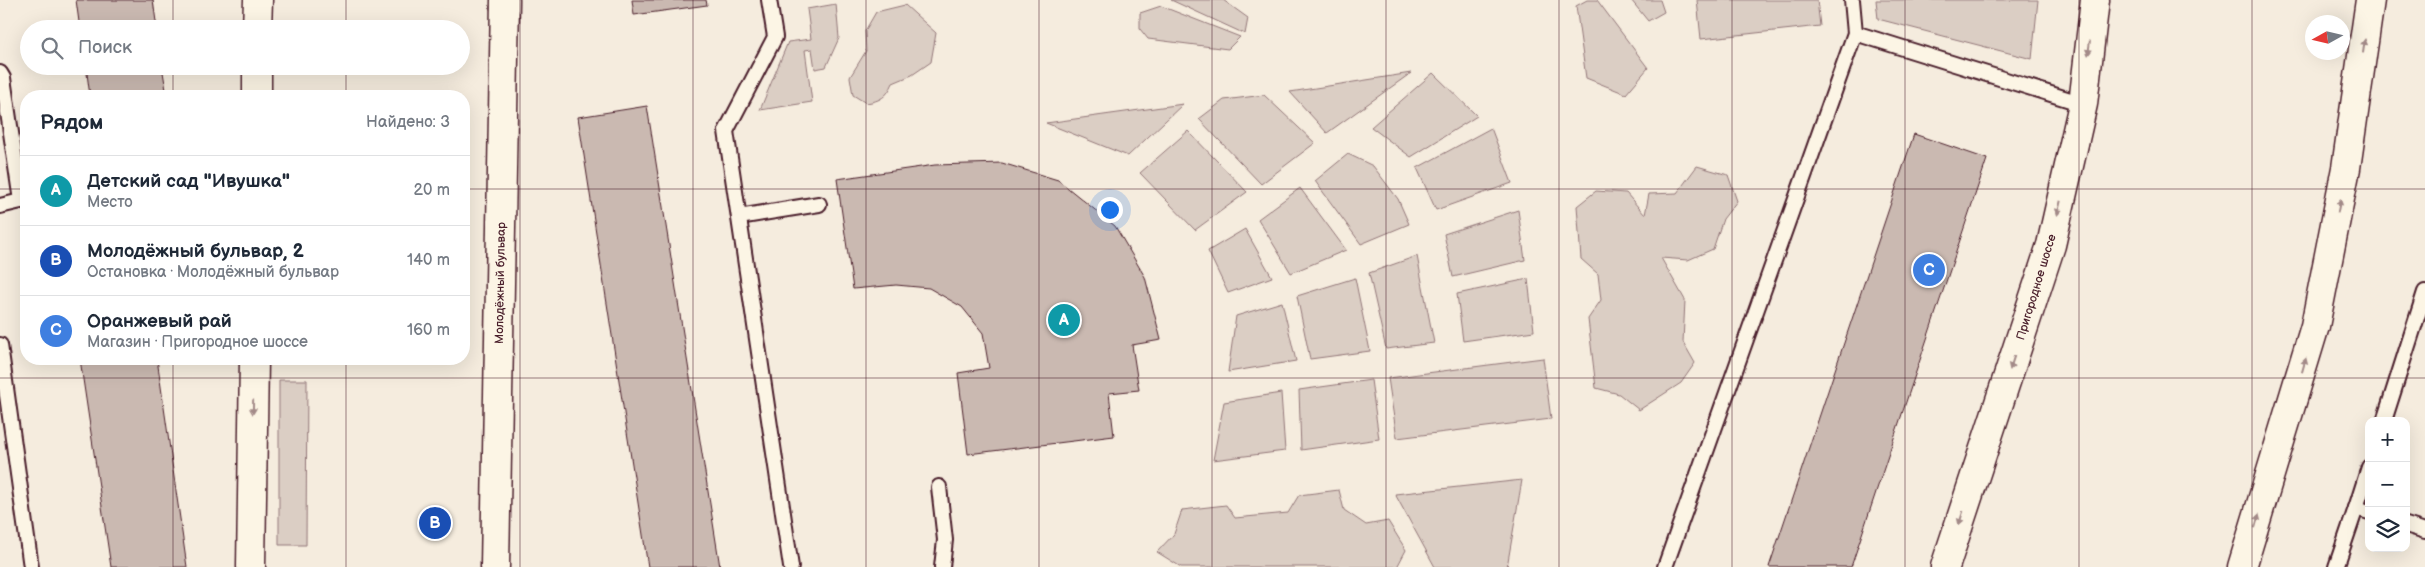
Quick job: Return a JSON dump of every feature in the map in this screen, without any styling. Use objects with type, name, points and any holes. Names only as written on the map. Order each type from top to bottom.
[{"type":"street","points":[[258,0],[258,20]]},
{"type":"street","name":"Молодёжный бульвар","points":[[495,567],[505,0]]},
{"type":"street","name":"Пригородное шоссе","points":[[1945,567],[2051,246],[2083,104],[2095,0]]},
{"type":"street","points":[[2242,567],[2315,326],[2346,168],[2370,0]]},
{"type":"street","points":[[256,90],[257,75]]},
{"type":"street","points":[[251,567],[254,365]]},
{"type":"lane","points":[[769,0],[774,37],[726,131],[791,567]]},
{"type":"lane","points":[[1665,567],[1855,33],[1852,0]]},
{"type":"lane","points":[[1855,33],[2083,104]]},
{"type":"lane","points":[[0,72],[3,78],[20,178]]},
{"type":"lane","points":[[0,206],[20,202]]},
{"type":"lane","points":[[739,217],[819,204]]},
{"type":"lane","points":[[2385,417],[2425,292]]},
{"type":"lane","points":[[0,345],[32,567]]},
{"type":"lane","points":[[939,487],[945,540],[942,567]]},
{"type":"lane","points":[[2336,567],[2362,510],[2365,491]]},
{"type":"lane","points":[[2410,526],[2425,532]]},
{"type":"shaded area","points":[[1171,0],[1223,0],[1248,18],[1245,34]]},
{"type":"shaded area","points":[[1587,0],[1597,0],[1648,68],[1626,94],[1586,78],[1576,6]]},
{"type":"shaded area","points":[[1631,0],[1660,0],[1664,12],[1648,21]]},
{"type":"shaded area","points":[[1697,0],[1817,0],[1820,26],[1701,39]]},
{"type":"shaded area","points":[[1876,0],[2038,0],[2032,59],[1878,19]]},
{"type":"shaded area","points":[[836,4],[839,38],[826,67],[815,69],[812,49],[805,50],[812,102],[760,110],[788,42],[811,39],[807,9]]},
{"type":"shaded area","points":[[905,5],[936,33],[931,62],[912,75],[893,83],[883,97],[866,103],[853,95],[850,77],[866,51],[865,31],[876,12]]},
{"type":"shaded area","points":[[1161,6],[1240,37],[1228,49],[1148,39],[1140,29],[1140,13]]},
{"type":"shaded area","points":[[1411,73],[1327,133],[1290,92]]},
{"type":"shaded area","points":[[1433,73],[1477,116],[1411,157],[1371,127]]},
{"type":"shaded area","points":[[1264,95],[1315,143],[1261,184],[1199,119],[1224,100]]},
{"type":"shaded area","points":[[1183,104],[1128,156],[1046,123]]},
{"type":"shaded area","points":[[1491,128],[1512,183],[1436,210],[1417,168]]},
{"type":"shaded area","points":[[1188,131],[1247,192],[1195,230],[1140,173]]},
{"type":"shaded area","points":[[1348,154],[1373,166],[1398,199],[1409,224],[1361,244],[1315,181]]},
{"type":"shaded area","points":[[1697,166],[1728,175],[1737,201],[1723,219],[1713,249],[1688,260],[1661,258],[1685,300],[1683,342],[1695,363],[1681,383],[1639,410],[1619,394],[1596,388],[1588,319],[1601,300],[1598,274],[1581,259],[1577,206],[1596,191],[1626,193],[1645,215],[1649,194],[1677,193]]},
{"type":"shaded area","points":[[1300,188],[1346,250],[1291,273],[1258,219]]},
{"type":"shaded area","points":[[1518,210],[1525,260],[1453,277],[1444,234]]},
{"type":"shaded area","points":[[1245,229],[1272,277],[1228,293],[1208,251]]},
{"type":"shaded area","points":[[1417,256],[1434,343],[1386,349],[1369,273]]},
{"type":"shaded area","points":[[1355,278],[1370,351],[1310,359],[1297,296]]},
{"type":"shaded area","points":[[1528,279],[1534,331],[1463,341],[1457,294]]},
{"type":"shaded area","points":[[1282,302],[1296,361],[1228,372],[1236,316]]},
{"type":"shaded area","points":[[1543,358],[1551,419],[1397,438],[1388,378]]},
{"type":"shaded area","points":[[279,380],[307,380],[306,545],[279,545]]},
{"type":"shaded area","points":[[1371,380],[1379,439],[1301,450],[1299,390]]},
{"type":"shaded area","points":[[1281,393],[1285,451],[1213,460],[1224,402]]},
{"type":"shaded area","points":[[1522,480],[1507,567],[1435,567],[1395,494]]},
{"type":"shaded area","points":[[1339,490],[1344,510],[1366,525],[1388,521],[1406,550],[1397,567],[1181,567],[1157,552],[1174,534],[1182,510],[1226,505],[1235,518],[1288,513],[1299,495]]},
{"type":"building","points":[[76,0],[153,0],[156,20],[79,20]]},
{"type":"building","points":[[632,0],[706,0],[707,5],[634,15]]},
{"type":"building","points":[[87,75],[164,75],[166,90],[89,90]]},
{"type":"building","points":[[647,106],[720,567],[648,567],[578,117]]},
{"type":"building","points":[[1914,134],[1987,159],[1851,567],[1769,567]]},
{"type":"building","points":[[1002,163],[1058,180],[1115,226],[1145,277],[1161,340],[1132,345],[1139,390],[1109,393],[1114,436],[968,454],[958,373],[989,368],[983,333],[962,307],[929,288],[896,285],[853,289],[837,179],[935,165]]},
{"type":"building","points":[[81,365],[158,365],[187,567],[111,567]]},
{"type":"place","name":"Оранжевый рай","points":[[1929,270]]},
{"type":"place","name":"Детский сад \"Ивушка\"","points":[[1064,320]]},
{"type":"place","name":"Молодёжный бульвар, 2","points":[[435,523]]}]
